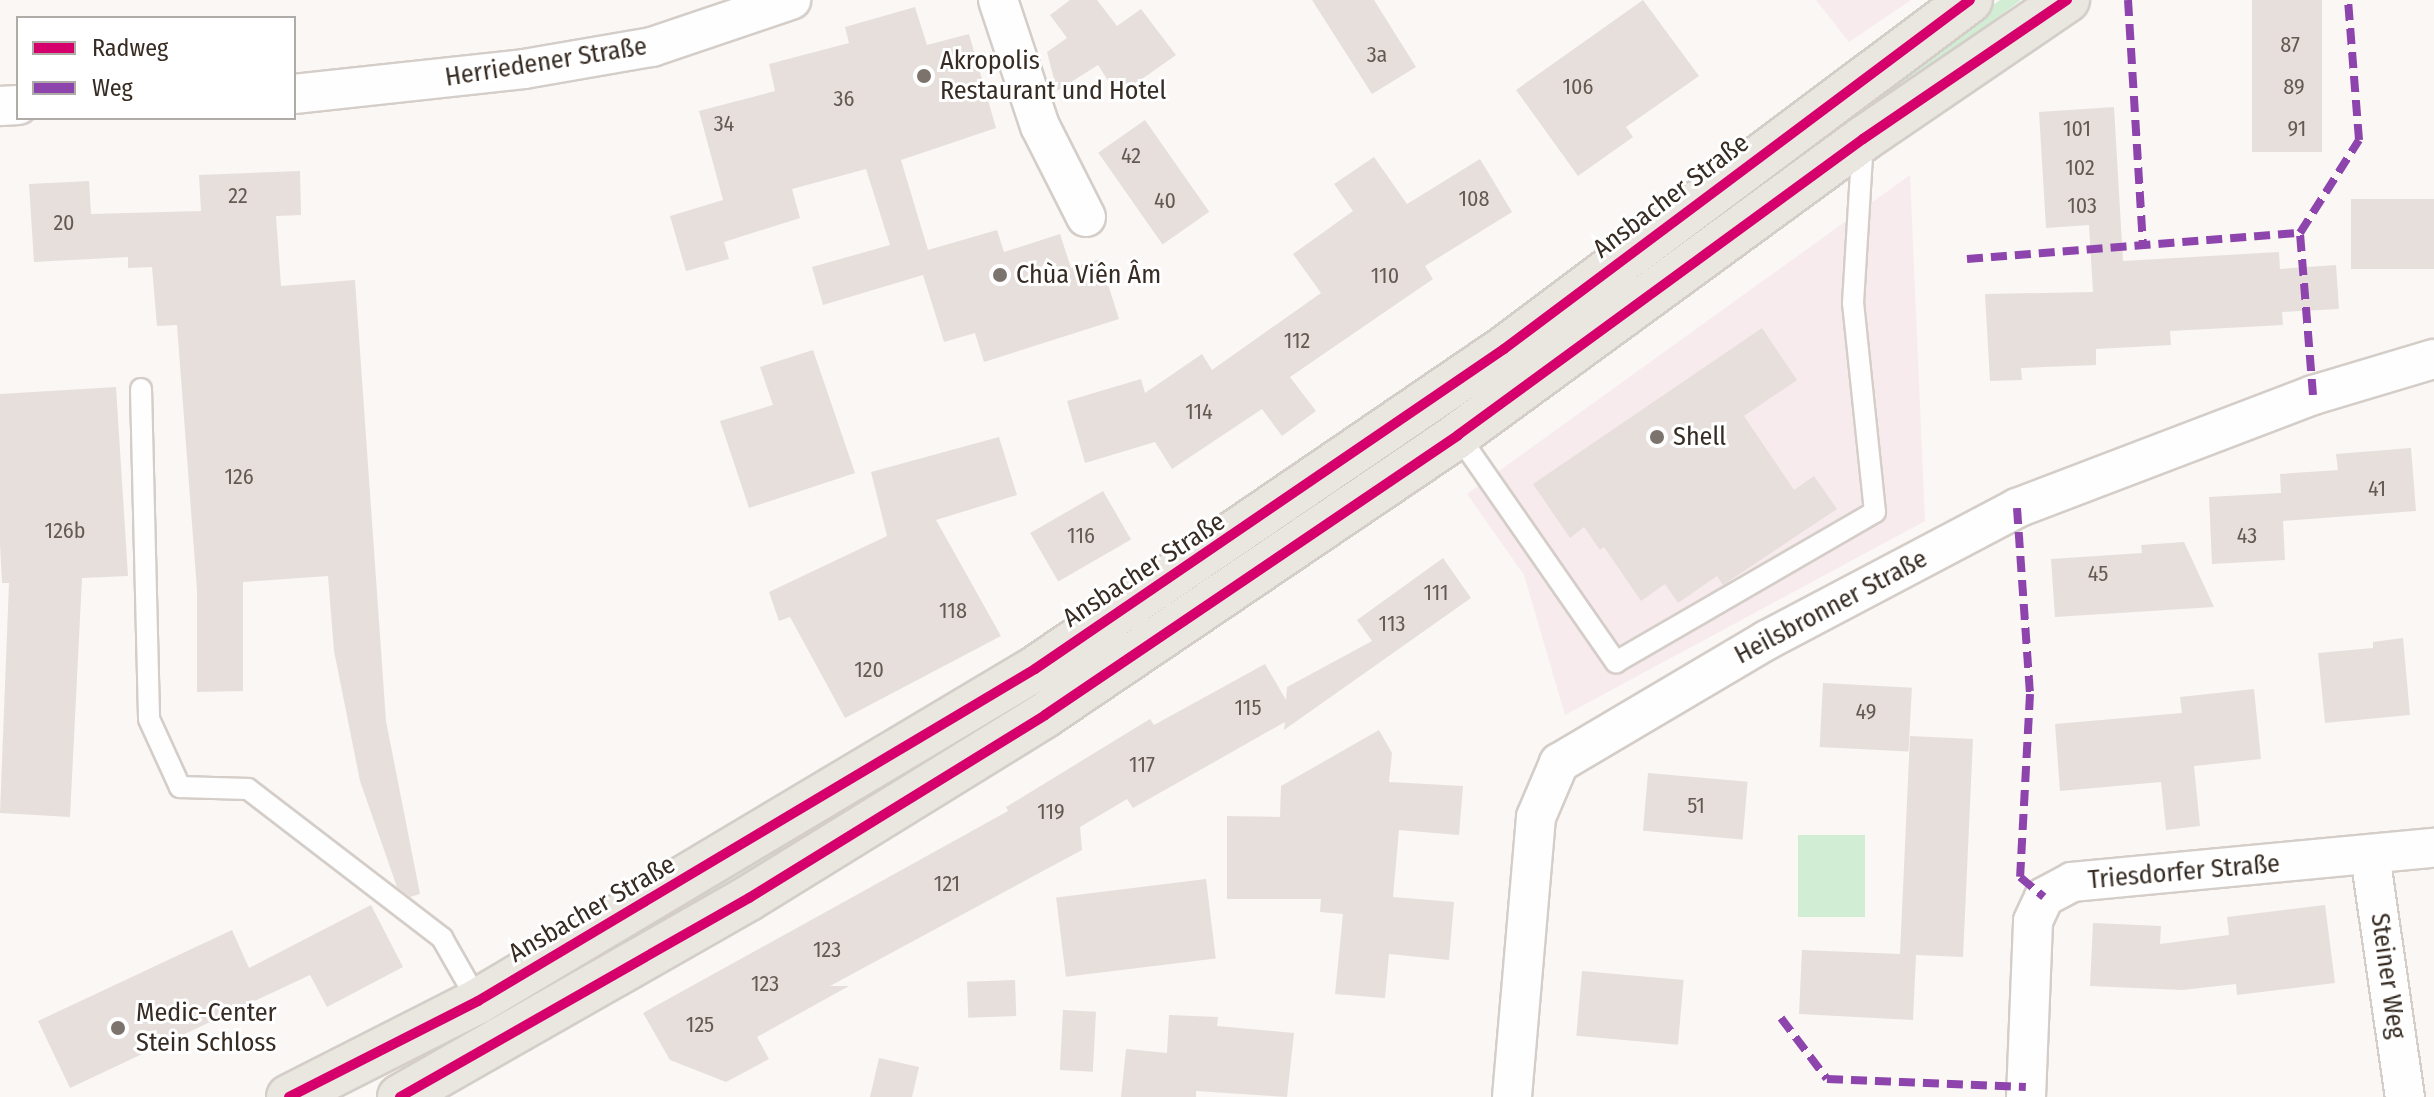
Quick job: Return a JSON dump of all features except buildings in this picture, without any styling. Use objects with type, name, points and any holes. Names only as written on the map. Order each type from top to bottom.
[{"type":"main road","name":"Ansbacher Straße","points":[[289,1097],[478,1001],[1035,669],[1208,555],[1504,349],[1970,0]]},
{"type":"main road","points":[[400,1097],[749,898],[1006,739],[1458,435],[1863,139],[2067,0]]},
{"type":"street","name":"Herriedener Straße","points":[[296,94],[524,69],[652,47],[791,0]]},
{"type":"street","points":[[998,0],[1040,126],[1086,217]]},
{"type":"street","name":"Heilsbronner Straße","points":[[1512,1097],[1536,817],[1559,763],[1767,640],[2017,508],[2313,395],[2434,359]]},
{"type":"street","name":"Triesdorfer Straße","points":[[2026,1097],[2033,921],[2044,897],[2072,882],[2434,848]]},
{"type":"street","name":"Steiner Weg","points":[[2370,855],[2405,1097]]},
{"type":"lane","points":[[1458,435],[1616,662],[1875,512],[1853,303],[1863,139]]},
{"type":"lane","points":[[141,389],[149,719],[180,787],[248,789],[442,938],[478,1001]]},
{"type":"shaded area","points":[[1816,0],[1911,0],[1849,42]]},
{"type":"shaded area","points":[[1910,175],[1925,521],[1565,715],[1524,575],[1467,494]]},
{"type":"green space","points":[[2000,0],[2021,0],[1629,292],[1145,630],[670,924],[668,916],[869,794]]},
{"type":"green space","points":[[1798,835],[1865,835],[1865,917],[1798,917]]},
{"type":"marked path","points":[[2128,0],[2143,244]]},
{"type":"marked path","points":[[2313,395],[2300,233],[2359,140],[2348,0]]},
{"type":"marked path","points":[[1967,259],[2300,233]]},
{"type":"marked path","points":[[2017,508],[2030,694],[2020,877],[2044,897]]},
{"type":"marked path","points":[[1781,1018],[1827,1079],[2026,1087]]},
{"type":"cycle path","points":[[289,1097],[478,1001],[1035,669],[1504,349],[1970,0]]},
{"type":"cycle path","points":[[400,1097],[749,898],[1045,715],[1458,435],[1863,139],[2067,0]]},
{"type":"place","name":"Akropolis Restaurant und Hotel","points":[[924,76]]},
{"type":"place","name":"Chùa Viên Âm","points":[[1000,275]]},
{"type":"place","name":"Shell","points":[[1657,437]]},
{"type":"place","name":"Medic-Center Stein Schloss","points":[[118,1028]]}]
